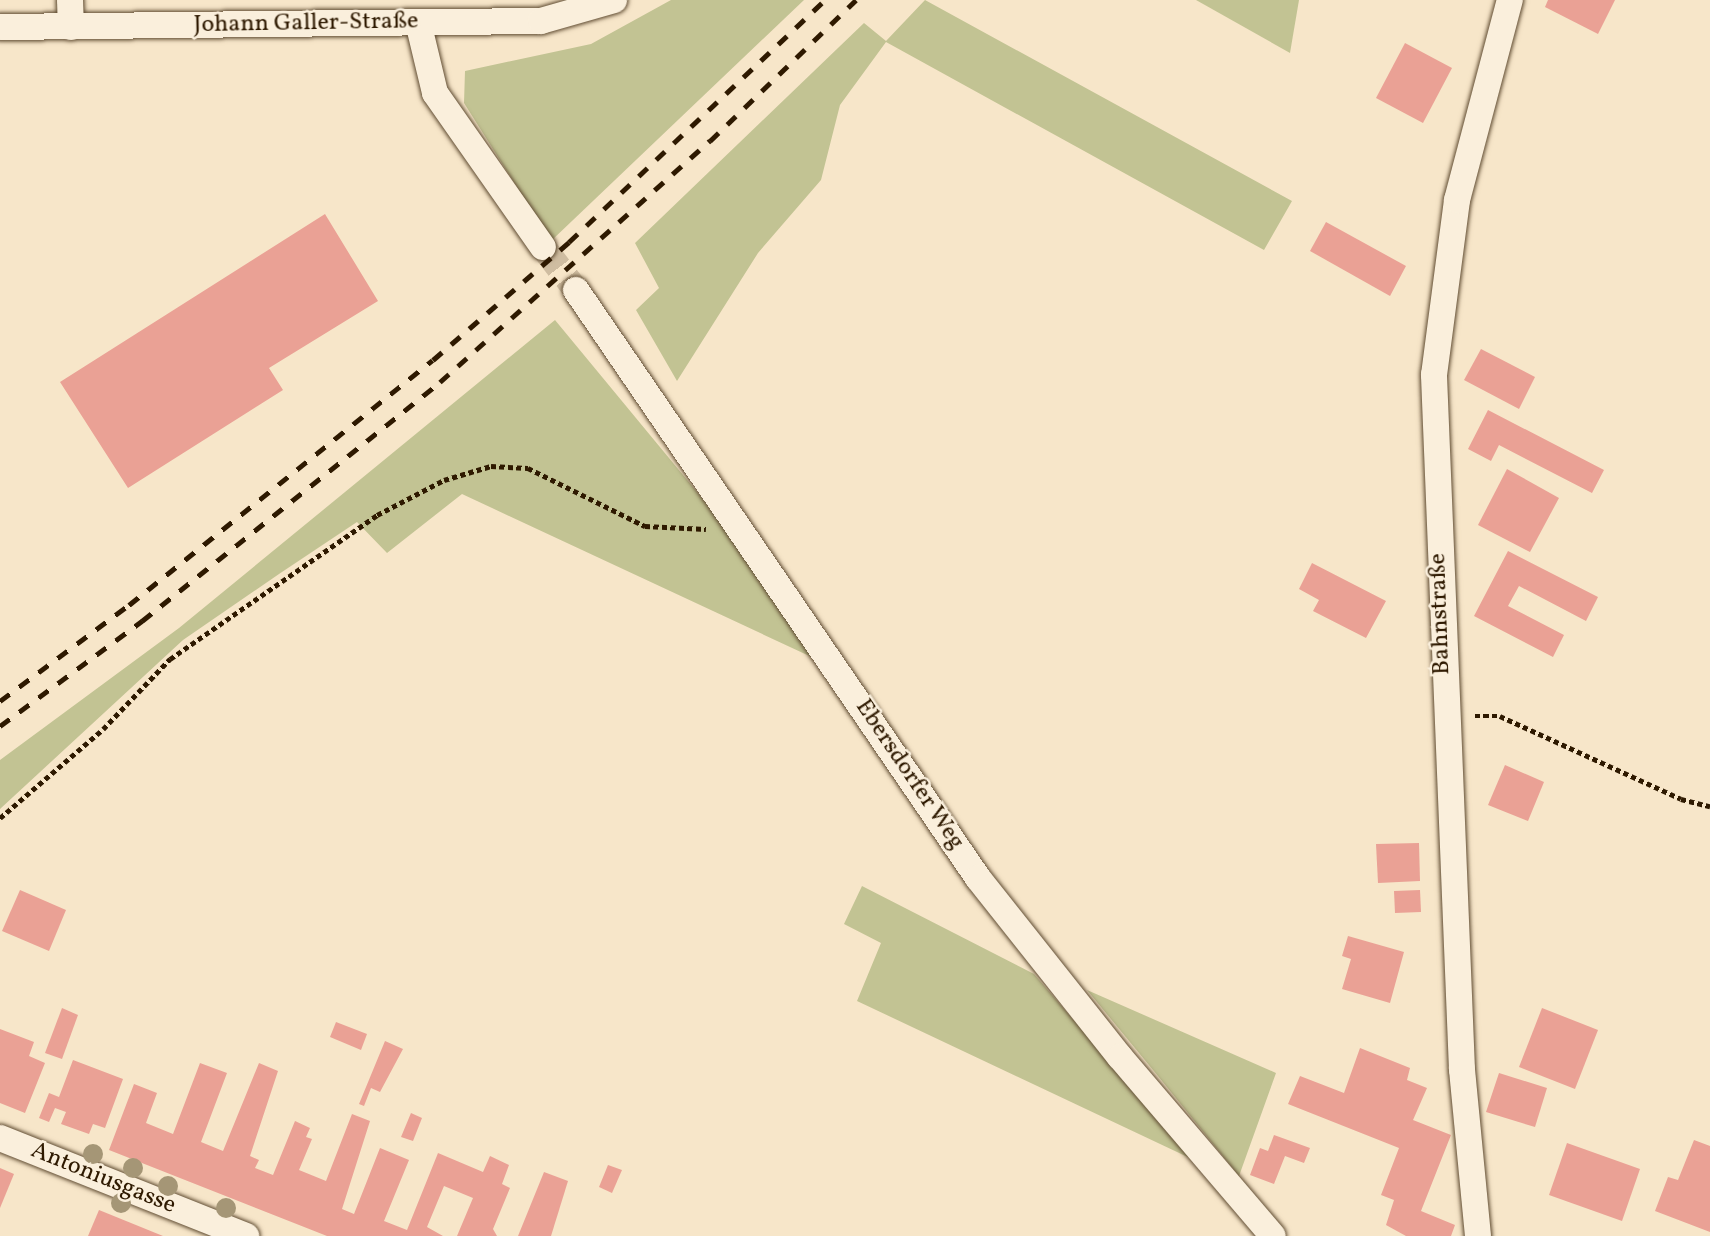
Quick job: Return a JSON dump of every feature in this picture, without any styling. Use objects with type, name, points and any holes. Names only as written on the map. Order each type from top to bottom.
[{"type":"street","points":[[69,0],[71,27]]},
{"type":"street","name":"Johann Galler-Straße","points":[[0,27],[418,22],[540,11],[614,0]]},
{"type":"street","name":"Bahnstraße","points":[[1478,1236],[1462,1070],[1434,375],[1437,324],[1457,200],[1510,0]]},
{"type":"street","points":[[418,22],[435,93],[543,247]]},
{"type":"street","name":"Ebersdorfer Weg","points":[[576,290],[1026,941],[1273,1236]]},
{"type":"street","name":"Antoniusgasse","points":[[0,1138],[246,1236]]},
{"type":"path","points":[[0,818],[103,729],[170,659],[377,514],[444,480],[491,466],[528,468],[645,526],[681,532],[738,525]]},
{"type":"path","points":[[1446,715],[1500,716],[1681,799],[1710,806]]},
{"type":"green space","points":[[671,0],[804,0],[551,241],[464,103],[465,71],[591,44]]},
{"type":"green space","points":[[925,0],[1292,201],[1264,250],[886,42],[840,105],[821,180],[758,253],[677,381],[636,310],[659,288],[635,243],[864,23],[886,41]]},
{"type":"green space","points":[[1196,0],[1299,0],[1290,53]]},
{"type":"green space","points":[[555,320],[702,498],[818,660],[462,494],[387,553],[357,522],[279,574],[183,640],[0,809],[0,760],[179,628]]},
{"type":"green space","points":[[862,886],[1034,974],[1194,1160],[857,1001],[881,943],[844,924]]},
{"type":"green space","points":[[1087,990],[1276,1073],[1239,1176],[1158,1076]]},
{"type":"building","points":[[1548,0],[1615,0],[1598,34],[1545,7]]},
{"type":"building","points":[[1405,43],[1452,68],[1423,123],[1376,98]]},
{"type":"building","points":[[325,214],[378,301],[269,368],[283,390],[128,488],[60,382]]},
{"type":"building","points":[[1326,222],[1406,266],[1390,296],[1310,251]]},
{"type":"building","points":[[1481,349],[1535,377],[1519,409],[1464,380]]},
{"type":"building","points":[[1488,410],[1604,470],[1592,493],[1499,445],[1491,461],[1468,449]]},
{"type":"building","points":[[1507,469],[1559,498],[1530,552],[1478,525]]},
{"type":"building","points":[[1508,551],[1598,597],[1586,621],[1519,586],[1508,606],[1564,635],[1553,657],[1474,616]]},
{"type":"building","points":[[1312,563],[1386,601],[1366,638],[1313,611],[1319,600],[1299,589]]},
{"type":"building","points":[[1505,765],[1544,782],[1528,821],[1488,805]]},
{"type":"building","points":[[1419,843],[1420,881],[1378,883],[1376,844]]},
{"type":"building","points":[[20,890],[66,910],[49,951],[2,931]]},
{"type":"building","points":[[1420,890],[1421,912],[1395,913],[1394,891]]},
{"type":"building","points":[[1348,936],[1404,952],[1390,1003],[1342,989],[1351,959],[1342,956]]},
{"type":"building","points":[[62,1008],[78,1015],[62,1059],[45,1053]]},
{"type":"building","points":[[1542,1008],[1598,1030],[1575,1089],[1519,1067]]},
{"type":"building","points":[[336,1022],[367,1034],[361,1050],[330,1037]]},
{"type":"building","points":[[0,1029],[34,1042],[29,1056],[45,1063],[25,1113],[0,1103]]},
{"type":"building","points":[[385,1041],[403,1049],[380,1092],[371,1088],[364,1106],[359,1104]]},
{"type":"building","points":[[1360,1048],[1410,1068],[1407,1080],[1427,1088],[1413,1120],[1451,1135],[1421,1211],[1455,1225],[1451,1236],[1406,1236],[1386,1225],[1394,1200],[1381,1195],[1399,1148],[1288,1104],[1300,1076],[1344,1093]]},
{"type":"building","points":[[73,1060],[123,1079],[105,1128],[93,1124],[89,1134],[61,1124],[66,1112],[55,1108],[49,1122],[39,1118],[49,1093],[59,1097]]},
{"type":"building","points":[[200,1063],[227,1073],[201,1142],[223,1151],[259,1063],[278,1071],[250,1156],[259,1160],[255,1168],[273,1175],[295,1121],[310,1128],[306,1137],[312,1139],[299,1170],[326,1181],[352,1114],[370,1121],[342,1209],[354,1214],[380,1148],[409,1160],[384,1221],[407,1230],[438,1153],[483,1172],[490,1156],[509,1165],[502,1184],[510,1188],[493,1229],[497,1236],[457,1236],[473,1198],[444,1186],[427,1227],[443,1236],[327,1236],[109,1150],[134,1084],[157,1093],[146,1123],[173,1134]]},
{"type":"building","points":[[1499,1073],[1547,1088],[1535,1127],[1486,1112]]},
{"type":"building","points":[[411,1113],[422,1118],[413,1141],[401,1137]]},
{"type":"building","points":[[1274,1135],[1310,1148],[1304,1163],[1285,1156],[1274,1184],[1250,1175],[1260,1148],[1268,1151]]},
{"type":"building","points":[[1694,1140],[1710,1146],[1710,1232],[1655,1211],[1668,1177],[1678,1180]]},
{"type":"building","points":[[1567,1143],[1640,1169],[1622,1221],[1549,1195]]},
{"type":"building","points":[[608,1165],[622,1170],[612,1193],[599,1187]]},
{"type":"building","points":[[0,1168],[14,1174],[0,1208]]},
{"type":"building","points":[[544,1172],[568,1181],[551,1236],[518,1236]]},
{"type":"building","points":[[99,1210],[163,1236],[88,1236]]},
{"type":"tunnel","points":[[543,247],[576,290]]},
{"type":"railway","points":[[0,701],[129,605],[433,360],[569,242],[825,0]]},
{"type":"railway","points":[[0,726],[142,621],[440,382],[710,141],[856,0]]}]
